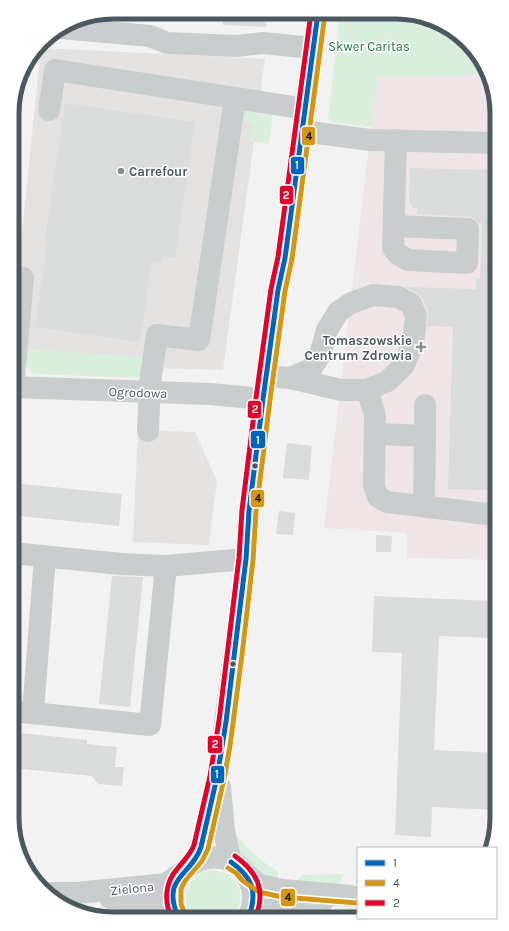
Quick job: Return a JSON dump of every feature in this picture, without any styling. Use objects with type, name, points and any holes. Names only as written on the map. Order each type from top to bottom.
[{"type":"street","points":[[176,912],[173,898],[174,889],[177,880],[200,852],[219,768],[246,559],[249,511],[266,376],[278,290],[285,258],[317,19]]},
{"type":"street","points":[[72,29],[150,36],[167,43],[236,46],[264,43],[313,48]]},
{"type":"street","points":[[49,110],[55,70],[306,109]]},
{"type":"street","points":[[148,430],[150,392],[157,335],[199,340],[235,98]]},
{"type":"street","points":[[302,131],[370,140],[490,143]]},
{"type":"street","points":[[394,226],[396,140]]},
{"type":"street","points":[[19,322],[23,278]]},
{"type":"street","points":[[266,376],[290,378],[341,390],[367,390],[388,381],[404,364],[413,343],[416,316],[410,304],[398,297],[373,295],[351,303],[338,312],[327,330],[320,354],[311,368],[290,378]]},
{"type":"street","name":"Ogrodowa","points":[[19,387],[210,394],[263,399]]},
{"type":"street","points":[[367,390],[375,415],[376,434],[374,486],[378,496],[388,502],[487,514],[490,513]]},
{"type":"street","points":[[424,506],[425,405]]},
{"type":"street","points":[[376,434],[425,436]]},
{"type":"street","points":[[19,554],[121,564],[166,566],[246,559]]},
{"type":"street","points":[[45,557],[23,712],[150,725],[166,566]]},
{"type":"street","points":[[219,768],[223,822],[228,852],[252,884],[254,895],[251,912]]},
{"type":"street","points":[[187,868],[200,860],[221,858],[239,868],[260,885],[283,890],[354,896]]},
{"type":"street","name":"Zielona","points":[[56,893],[77,893],[166,884],[187,868]]},
{"type":"street","name":"Zielona","points":[[77,893],[166,908],[171,912]]},
{"type":"street","points":[[259,912],[354,896]]},
{"type":"shaded area","points":[[45,48],[265,59],[223,370],[19,364],[19,261],[40,53]]},
{"type":"shaded area","name":"Tomaszowskie Centrum Zdrowia","points":[[481,75],[488,95],[490,113],[490,560],[407,558],[407,533],[324,528],[377,77]]},
{"type":"shaded area","points":[[138,430],[195,432],[217,481],[209,545],[133,542]]},
{"type":"green space","name":"Skwer Caritas","points":[[339,19],[396,19],[426,24],[458,42],[467,51],[481,75],[378,77],[372,127],[331,122],[328,119]]},
{"type":"green space","points":[[252,109],[273,113],[269,144],[250,141],[253,123],[239,120],[244,113]]},
{"type":"green space","points":[[29,350],[141,356],[144,359],[141,374],[138,378],[33,374],[25,366],[21,357]]},
{"type":"green space","points":[[236,836],[255,855],[278,871],[278,883],[267,881],[240,854]]},
{"type":"green space","points":[[212,870],[221,872],[234,880],[240,893],[240,900],[236,912],[190,912],[186,902],[189,884],[197,875]]},
{"type":"green space","points":[[344,874],[338,885],[296,885],[298,879],[302,875]]},
{"type":"green space","points":[[357,907],[357,912],[319,912]]},
{"type":"building","points":[[223,19],[267,19],[266,27],[223,25]]},
{"type":"building","points":[[65,103],[195,122],[175,258],[163,256],[161,263],[151,261],[140,342],[35,327],[48,239],[45,239]]},
{"type":"building","name":"Tomaszowskie Centrum Zdrowia","points":[[410,168],[490,170],[490,432],[488,490],[448,489],[453,327],[427,326],[428,312],[423,299],[417,293],[405,287],[476,289],[476,279],[480,279],[482,223],[479,223],[474,218],[469,217],[417,214],[417,208],[412,208],[412,203],[409,203]]},
{"type":"building","points":[[287,443],[312,446],[309,480],[283,478]]},
{"type":"building","points":[[22,484],[122,494],[119,526],[19,516]]},
{"type":"building","points":[[279,511],[295,513],[293,535],[276,534]]},
{"type":"building","points":[[376,535],[392,536],[391,552],[376,552]]},
{"type":"building","points":[[112,576],[143,577],[130,707],[99,704]]},
{"type":"building","points":[[374,596],[490,601],[490,638],[439,636],[434,750],[490,753],[490,810],[432,807],[431,837],[395,835],[402,653],[372,652]]},
{"type":"building","points":[[19,733],[87,740],[87,744],[117,747],[115,767],[124,767],[122,786],[98,784],[92,776],[19,769]]},
{"type":"transit line","name":"2","points":[[169,912],[167,904],[168,885],[170,879],[194,845],[210,776],[219,721],[239,558],[242,510],[256,398],[271,289],[278,257],[310,19]]},
{"type":"transit line","name":"1","points":[[177,912],[173,893],[175,885],[179,878],[191,865],[201,847],[217,777],[226,722],[246,559],[249,511],[263,399],[278,290],[285,258],[317,19]]},
{"type":"transit line","name":"4","points":[[184,912],[181,904],[181,889],[185,881],[202,861],[208,849],[230,746],[253,560],[256,512],[270,400],[285,291],[292,259],[324,19]]},
{"type":"transit line","name":"2","points":[[235,856],[249,868],[258,882],[260,897],[257,912]]},
{"type":"transit line","name":"1","points":[[231,862],[244,873],[251,885],[253,899],[250,912]]},
{"type":"transit line","name":"4","points":[[228,868],[259,892],[282,897],[357,903]]},
{"type":"place","name":"Carrefour","points":[[121,171]]},
{"type":"place","name":"Tomaszowskie Centrum Zdrowia","points":[[421,347]]}]
